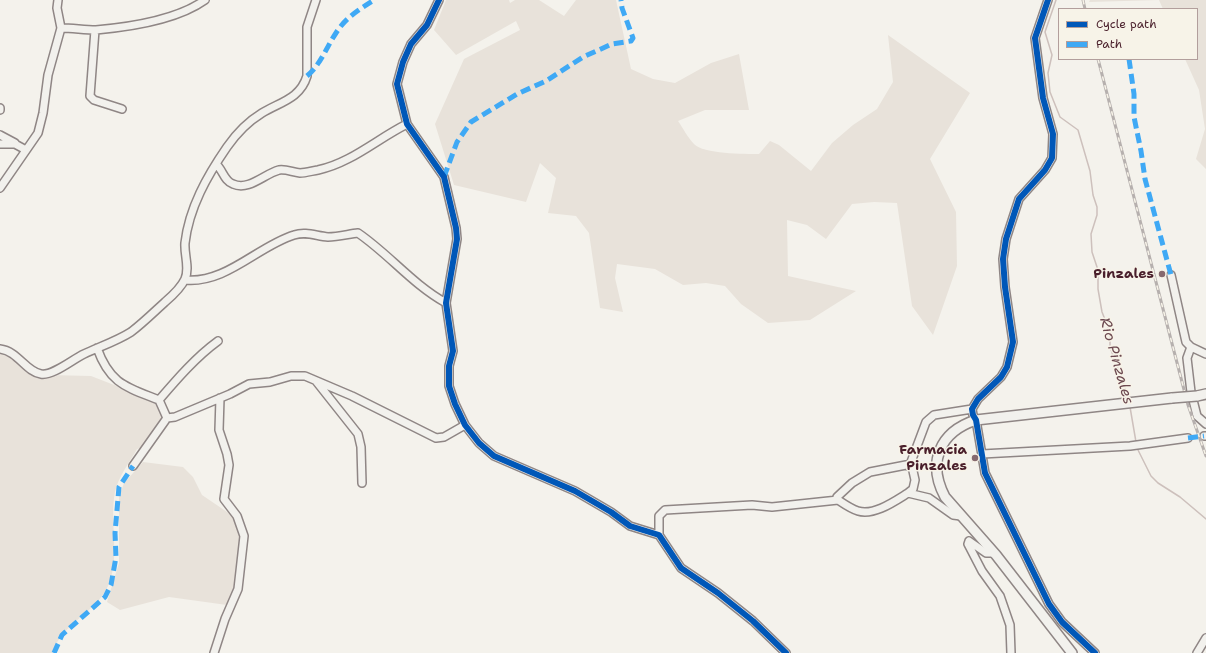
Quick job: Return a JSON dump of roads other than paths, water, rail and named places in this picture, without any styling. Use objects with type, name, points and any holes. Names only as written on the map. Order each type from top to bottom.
[{"type":"main road","points":[[1072,653],[994,553],[945,497],[940,488],[936,470],[941,447],[948,436],[966,423],[976,420],[1201,395]]},
{"type":"street","points":[[0,188],[38,133],[43,113],[48,75],[61,28],[57,8],[58,0]]},
{"type":"street","points":[[61,28],[95,30],[145,22],[183,13],[205,0]]},
{"type":"street","points":[[0,349],[15,354],[32,370],[40,374],[50,372],[130,333],[175,293],[185,280],[187,271],[185,244],[191,214],[202,187],[227,146],[262,113],[298,94],[305,83],[307,76],[308,27],[316,0]]},
{"type":"street","points":[[439,0],[427,25],[411,44],[403,62],[397,84],[407,124],[444,177],[452,207],[457,239],[446,303],[453,351],[449,366],[449,386],[455,404],[465,425],[479,443],[494,456],[575,491],[611,512],[630,526],[658,535],[681,568],[718,593],[754,621],[786,653]]},
{"type":"street","points":[[1048,0],[1035,38],[1042,81],[1043,98],[1053,134],[1052,158],[1045,170],[1019,199],[1006,239],[1004,259],[1005,287],[1013,342],[1007,367],[1001,377],[978,399],[972,409],[976,420],[985,473],[1049,604],[1062,622],[1095,653]]},
{"type":"street","points":[[95,30],[90,96],[94,100],[122,109]]},
{"type":"street","points":[[216,164],[232,184],[239,186],[246,185],[278,170],[300,172],[319,170],[336,164],[365,150],[390,132],[407,124]]},
{"type":"street","points":[[0,135],[26,150]]},
{"type":"street","points":[[0,144],[15,144]]},
{"type":"street","points":[[185,280],[208,278],[240,264],[282,240],[296,234],[310,233],[328,237],[358,233],[377,246],[397,267],[426,292],[446,303]]},
{"type":"street","points":[[1171,275],[1186,342],[1191,347],[1206,354]]},
{"type":"street","points":[[158,400],[207,349],[218,341]]},
{"type":"street","points":[[1191,347],[1187,358],[1191,392],[1197,416],[1206,424]]},
{"type":"street","points":[[97,348],[110,375],[127,387],[158,400],[167,418]]},
{"type":"street","points":[[133,466],[167,418],[174,417],[220,398],[249,384],[270,382],[291,376],[305,376],[316,380],[436,438],[444,437],[465,425]]},
{"type":"street","points":[[316,380],[358,434],[361,447],[362,483]]},
{"type":"street","points":[[214,653],[225,619],[238,589],[244,536],[237,516],[224,499],[229,465],[219,430],[220,398]]},
{"type":"street","points":[[658,535],[659,516],[665,510],[752,505],[772,507],[838,500],[858,512],[869,512],[894,502],[913,488],[915,480],[911,462],[926,422],[934,415],[972,409]]},
{"type":"street","points":[[982,454],[1130,446],[1188,438]]},
{"type":"street","points":[[838,500],[837,496],[852,483],[870,472],[906,465],[911,467]]},
{"type":"street","points":[[908,493],[929,498],[953,515],[961,516]]},
{"type":"street","points":[[994,553],[986,553],[969,541],[968,544],[982,570],[1000,596],[1010,626],[1011,653]]},
{"type":"street","points":[[1197,653],[1206,638]]},
{"type":"waterway","name":"Rio Pinzales","points":[[1056,0],[1045,32],[1052,55],[1048,73],[1050,92],[1060,117],[1078,130],[1090,171],[1093,195],[1097,207],[1097,215],[1091,234],[1092,252],[1098,270],[1098,289],[1102,312],[1110,332],[1110,347],[1129,399]]},
{"type":"waterway","name":"Rio Pinzales","points":[[1130,407],[1136,442]]},
{"type":"waterway","name":"Rio Pinzales","points":[[1137,448],[1151,476],[1158,483],[1180,497],[1206,519]]},
{"type":"railway","points":[[1083,0],[1085,8]]},
{"type":"railway","points":[[1098,60],[1188,405],[1206,456]]},
{"type":"place","name":"Pinzales","points":[[1162,274]]},
{"type":"place","name":"Farmacia Pinzales","points":[[975,458]]}]
